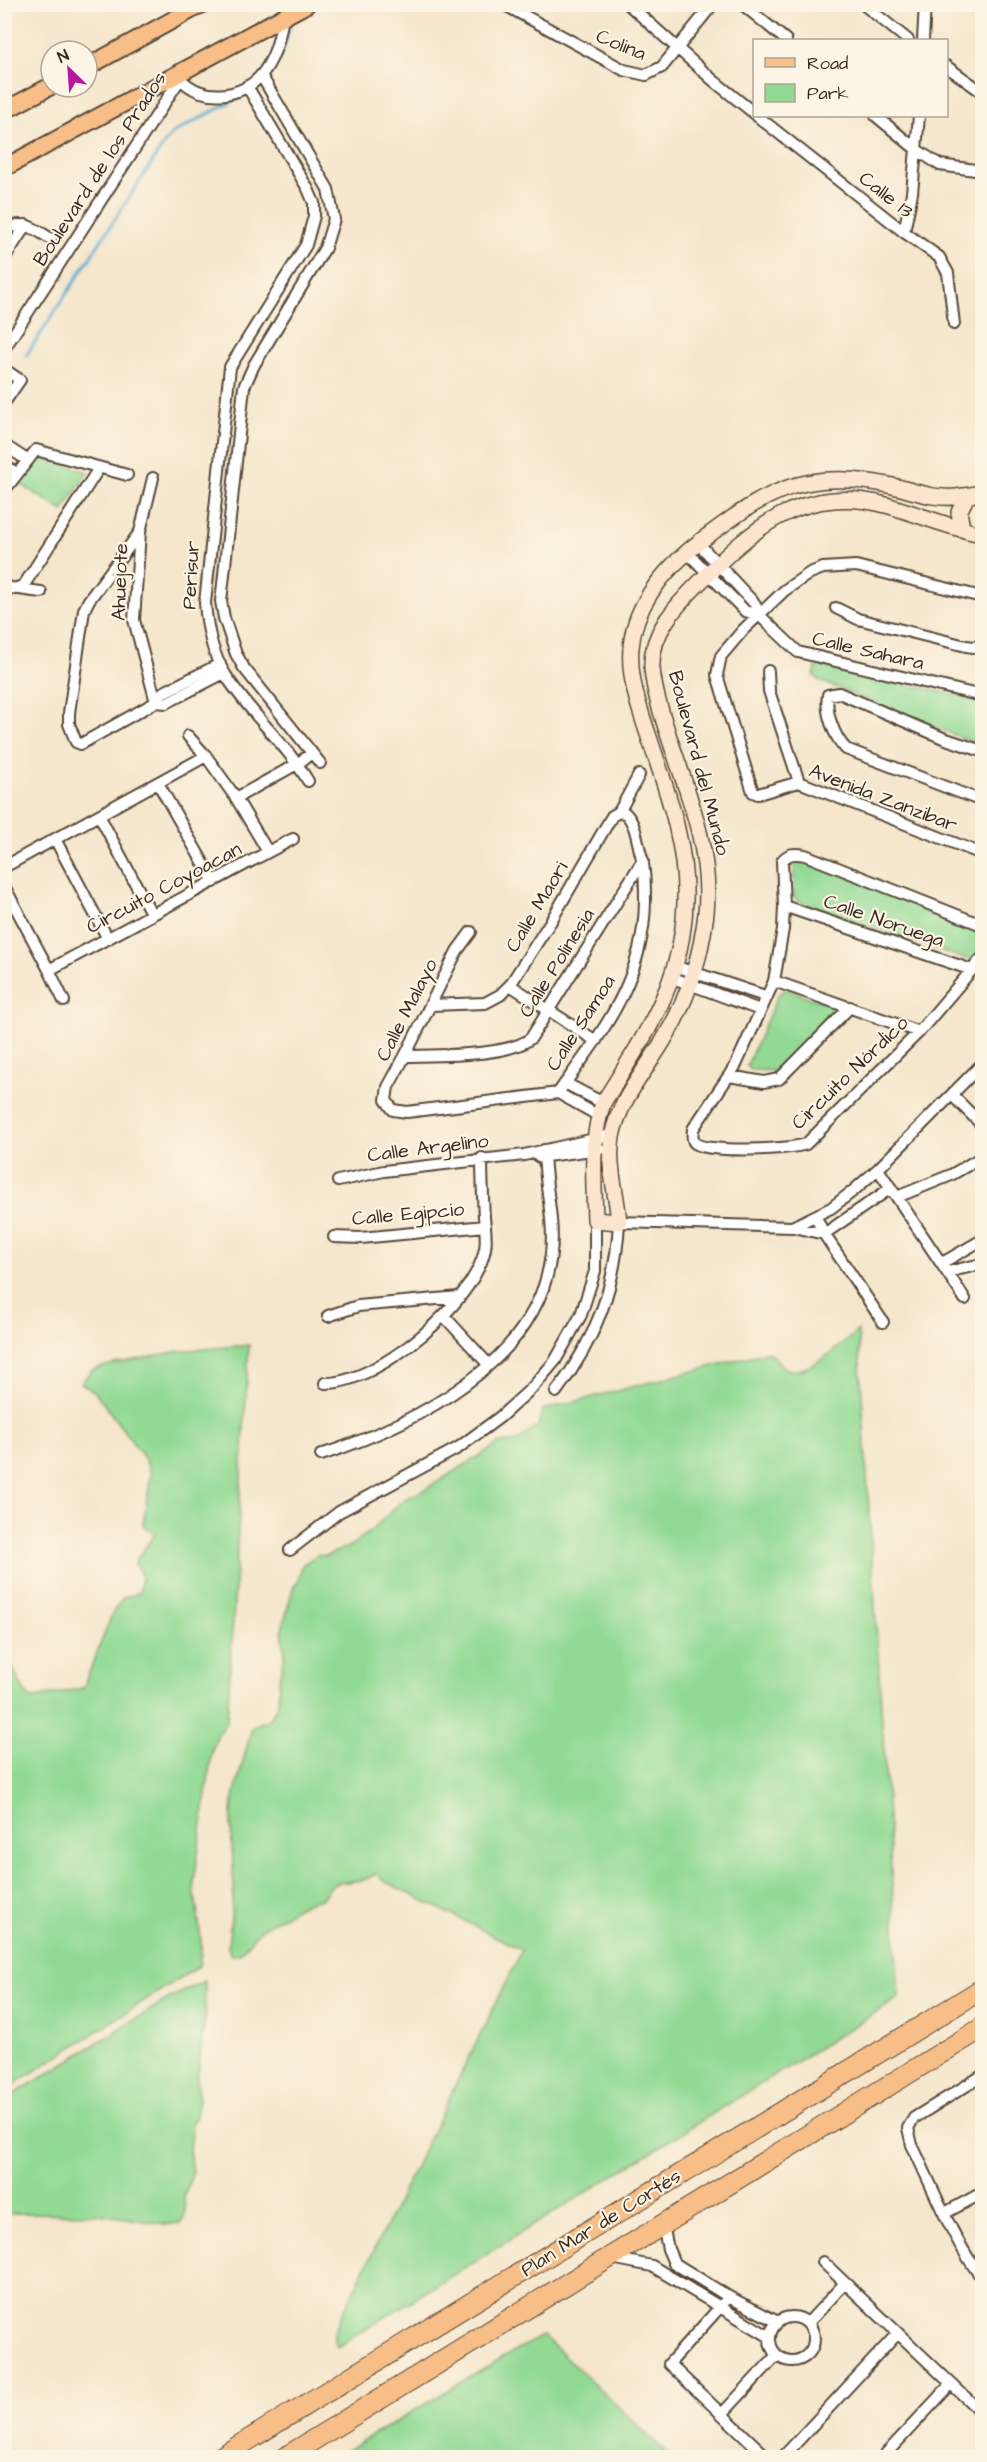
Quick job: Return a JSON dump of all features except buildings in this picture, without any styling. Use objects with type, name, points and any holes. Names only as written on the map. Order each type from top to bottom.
[{"type":"highway","name":"Plan Mar de Cortés","points":[[219,2457],[982,1989]]},
{"type":"highway","name":"Plan Mar de Cortés","points":[[284,2457],[982,2028]]},
{"type":"main road","points":[[99,60],[202,4]]},
{"type":"main road","points":[[4,168],[184,73],[305,5]]},
{"type":"main road","points":[[4,111],[39,92]]},
{"type":"street","name":"Colina","points":[[503,4],[624,70],[646,75],[662,68],[678,49]]},
{"type":"street","name":"Calle 13","points":[[628,4],[753,112]]},
{"type":"street","points":[[678,49],[713,4]]},
{"type":"street","points":[[742,4],[785,39]]},
{"type":"street","points":[[863,4],[907,39]]},
{"type":"street","points":[[923,39],[925,4]]},
{"type":"street","points":[[972,4],[982,10]]},
{"type":"street","points":[[184,73],[194,91],[216,95],[237,91],[247,86],[261,75],[273,56],[283,17]]},
{"type":"street","points":[[948,67],[982,92]]},
{"type":"street","name":"Boulevard de los Prados","points":[[4,349],[184,73]]},
{"type":"street","name":"Perisur","points":[[261,75],[319,171],[333,203],[334,219],[325,248],[248,376],[243,398],[221,601],[233,646],[244,669],[320,764]]},
{"type":"street","name":"Perisur","points":[[247,86],[294,164],[314,203],[314,216],[306,245],[230,367],[205,603],[208,629],[222,668],[308,781]]},
{"type":"street","name":"Calle 13","points":[[760,117],[904,232],[939,257],[948,273],[954,324]]},
{"type":"street","points":[[877,117],[917,150],[940,165],[982,171]]},
{"type":"street","points":[[904,232],[912,193],[919,117]]},
{"type":"street","points":[[4,230],[19,223],[51,239]]},
{"type":"street","points":[[4,259],[26,225]]},
{"type":"street","points":[[273,297],[289,305]]},
{"type":"street","points":[[4,369],[20,380],[4,403]]},
{"type":"street","points":[[226,396],[243,398]]},
{"type":"street","points":[[4,445],[27,460]]},
{"type":"street","points":[[4,491],[33,452],[39,450],[126,475]]},
{"type":"street","points":[[4,466],[17,473]]},
{"type":"street","points":[[10,588],[24,585],[99,468]]},
{"type":"street","points":[[153,478],[140,532],[84,610],[69,724],[76,742],[81,744],[156,702],[162,693],[222,668]]},
{"type":"street","name":"Boulevard del Mundo","points":[[290,1550],[339,1512],[458,1448],[500,1417],[533,1387],[555,1361],[581,1315],[595,1271],[593,1146],[601,1109],[657,1013],[675,972],[682,944],[686,900],[681,840],[673,808],[643,719],[635,687],[631,646],[637,620],[650,593],[664,574],[693,548],[748,508],[784,490],[805,483],[841,480],[876,482],[933,496],[966,498],[982,493]]},
{"type":"street","points":[[962,528],[959,512],[966,498]]},
{"type":"street","name":"Boulevard del Mundo","points":[[556,1392],[588,1344],[608,1298],[617,1256],[620,1222],[613,1182],[612,1141],[632,1089],[666,1037],[693,979],[706,911],[702,844],[689,794],[659,702],[652,668],[654,648],[668,618],[707,574],[750,534],[770,520],[800,506],[823,500],[852,500],[882,504],[982,534]]},
{"type":"street","name":"Ahuejote","points":[[140,532],[134,620],[156,702]]},
{"type":"street","points":[[693,548],[719,563],[755,604],[759,615]]},
{"type":"street","points":[[693,548],[707,574],[745,611],[759,615]]},
{"type":"street","points":[[759,615],[785,590],[810,573],[838,566],[856,566],[982,597]]},
{"type":"street","points":[[10,588],[41,592]]},
{"type":"street","points":[[732,598],[742,589]]},
{"type":"street","points":[[836,608],[858,619],[966,646],[974,647],[982,644]]},
{"type":"street","name":"Calle Sahara","points":[[759,615],[798,652],[982,696]]},
{"type":"street","name":"Avenida Zanzibar","points":[[759,615],[721,656],[717,675],[753,792],[758,794],[799,782],[982,854]]},
{"type":"street","points":[[631,646],[654,648]]},
{"type":"street","points":[[768,671],[769,691],[799,782]]},
{"type":"street","points":[[982,751],[943,738],[839,693],[828,694],[833,729],[846,749],[982,801]]},
{"type":"street","name":"Circuito Coyoacan","points":[[49,970],[268,852],[236,798],[206,756],[188,736]]},
{"type":"street","points":[[236,798],[297,764],[312,753]]},
{"type":"street","points":[[4,867],[206,756]]},
{"type":"street","name":"Calle Maori","points":[[431,1005],[485,1003],[500,995],[510,985],[551,921],[612,816],[619,812],[639,775]]},
{"type":"street","points":[[158,783],[214,882]]},
{"type":"street","name":"Calle Samoa","points":[[389,1106],[399,1112],[406,1112],[561,1088],[596,1041],[622,1000],[639,952],[645,920],[643,860],[632,821],[625,813],[619,812]]},
{"type":"street","points":[[99,815],[152,915]]},
{"type":"street","points":[[55,839],[108,939]]},
{"type":"street","points":[[268,852],[292,839]]},
{"type":"street","name":"Circuito Nórdico","points":[[982,925],[797,853],[785,856],[782,861],[784,906],[780,956],[774,981],[765,996],[744,1048],[729,1076],[693,1130],[692,1138],[696,1144],[703,1147],[740,1149],[797,1148],[812,1139],[919,1032],[982,958]]},
{"type":"street","name":"Calle Polinesia","points":[[405,1056],[456,1054],[511,1048],[524,1044],[531,1038],[643,860]]},
{"type":"street","points":[[4,886],[64,1001]]},
{"type":"street","name":"Calle Noruega","points":[[784,906],[972,970]]},
{"type":"street","name":"Calle Malayo","points":[[389,1106],[386,1100],[388,1087],[457,951],[471,932]]},
{"type":"street","points":[[675,972],[760,1010]]},
{"type":"street","points":[[693,979],[765,996]]},
{"type":"street","points":[[774,981],[919,1032]]},
{"type":"street","points":[[510,985],[596,1041]]},
{"type":"street","points":[[729,1076],[765,1082],[779,1079],[850,1007]]},
{"type":"street","points":[[794,1227],[816,1217],[841,1201],[878,1169],[982,1064]]},
{"type":"street","points":[[561,1088],[601,1109]]},
{"type":"street","points":[[952,1095],[982,1125]]},
{"type":"street","name":"Calle Argelino","points":[[338,1181],[384,1171],[482,1158],[544,1154],[612,1141]]},
{"type":"street","points":[[321,1455],[409,1421],[439,1403],[488,1364],[524,1324],[537,1303],[546,1279],[551,1253],[552,1223],[544,1154]]},
{"type":"street","points":[[595,1220],[794,1227],[824,1234],[894,1193],[951,1175],[982,1157]]},
{"type":"street","points":[[325,1383],[339,1383],[355,1378],[381,1365],[444,1316],[459,1298],[481,1263],[486,1247],[482,1158]]},
{"type":"street","points":[[878,1169],[965,1299]]},
{"type":"street","points":[[816,1217],[824,1234],[883,1322]]},
{"type":"street","name":"Calle Egipcio","points":[[334,1237],[361,1238],[485,1226]]},
{"type":"street","points":[[944,1268],[982,1240]]},
{"type":"street","points":[[944,1268],[982,1264]]},
{"type":"street","points":[[328,1316],[358,1306],[459,1298]]},
{"type":"street","points":[[444,1316],[488,1364]]},
{"type":"street","points":[[982,2076],[914,2118],[908,2128],[912,2145],[945,2213],[969,2261],[982,2278]]},
{"type":"street","points":[[945,2213],[982,2193]]},
{"type":"street","points":[[663,2225],[668,2249],[674,2263],[729,2297],[778,2322]]},
{"type":"street","points":[[611,2258],[643,2263],[664,2272],[770,2337]]},
{"type":"street","points":[[823,2262],[982,2413]]},
{"type":"street","points":[[664,2272],[674,2263]]},
{"type":"street","points":[[808,2323],[844,2284]]},
{"type":"street","points":[[729,2297],[669,2364],[768,2457]]},
{"type":"street","points":[[796,2317],[808,2323],[814,2337],[811,2352],[798,2360],[783,2359],[777,2355],[770,2343],[770,2337],[778,2322],[796,2317]]},
{"type":"street","points":[[782,2457],[898,2333]]},
{"type":"street","points":[[722,2414],[777,2355]]},
{"type":"street","points":[[882,2457],[951,2384]]},
{"type":"green space","points":[[36,455],[88,472],[63,511],[20,484]]},
{"type":"green space","points":[[817,665],[982,699],[982,746],[820,681],[814,675]]},
{"type":"green space","points":[[800,858],[982,928],[982,951],[972,959],[962,958],[797,901],[794,896],[794,863]]},
{"type":"green space","points":[[786,989],[831,1005],[837,1014],[780,1071],[750,1070],[747,1065],[778,995]]},
{"type":"green space","points":[[858,1330],[899,1998],[337,2347],[334,2336],[337,2325],[522,1950],[382,1880],[378,1873],[364,1880],[331,1886],[321,1899],[305,1903],[261,1929],[239,1954],[231,1955],[228,1947],[234,1887],[231,1827],[233,1800],[252,1727],[269,1719],[278,1705],[279,1679],[285,1655],[282,1629],[302,1565],[317,1555],[326,1556],[350,1546],[372,1530],[403,1500],[426,1489],[500,1443],[517,1441],[538,1426],[542,1410],[767,1352],[785,1368],[803,1369],[824,1358]]},
{"type":"green space","points":[[249,1345],[227,1721],[218,1734],[212,1750],[194,1882],[201,1945],[199,1966],[5,2090],[5,1657],[31,1699],[83,1688],[113,1612],[123,1598],[139,1593],[142,1577],[135,1562],[155,1534],[143,1525],[151,1474],[145,1459],[95,1392],[81,1383],[92,1370],[109,1365],[180,1351]]},
{"type":"green space","points":[[205,1981],[205,2015],[197,2082],[199,2099],[196,2116],[192,2123],[189,2149],[192,2174],[184,2198],[185,2215],[181,2223],[165,2224],[98,2214],[14,2213],[5,2215],[5,2100],[168,1999]]},
{"type":"green space","points":[[543,2336],[671,2457],[336,2457],[516,2350]]},
{"type":"waterway","points":[[266,77],[280,58],[291,21]]},
{"type":"waterway","points":[[26,356],[173,133],[247,93]]},
{"type":"waterway","points":[[4,391],[9,384]]}]
